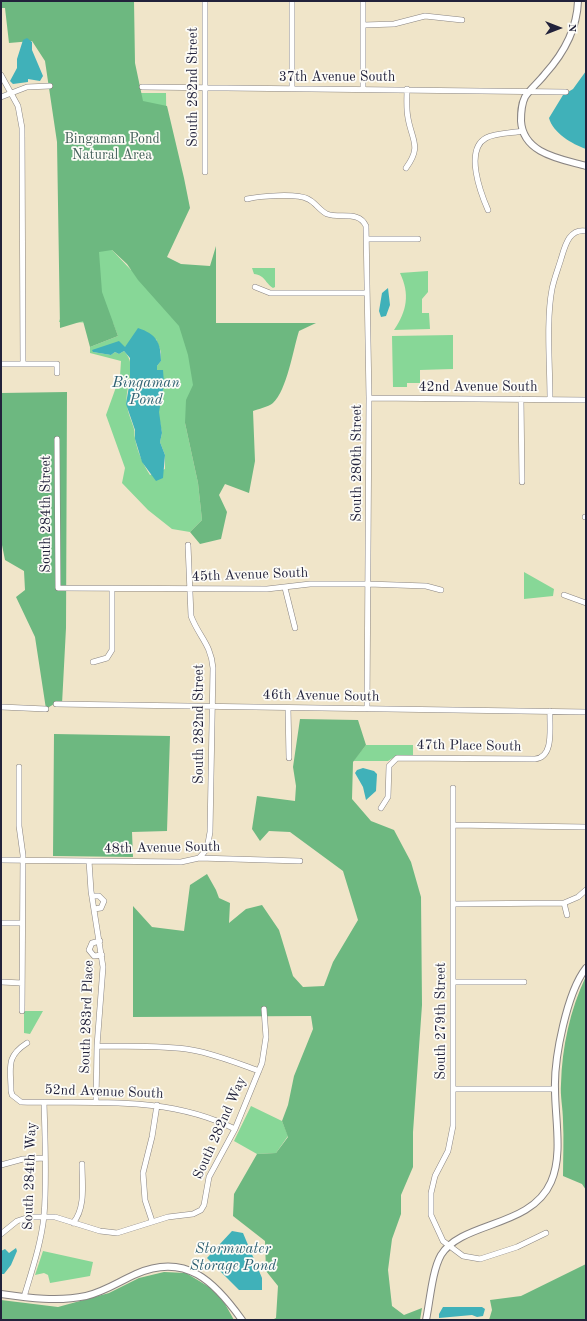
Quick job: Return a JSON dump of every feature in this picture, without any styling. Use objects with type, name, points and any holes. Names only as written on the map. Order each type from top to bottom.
[{"type":"street","name":"South 282nd Street","points":[[205,1],[205,172]]},
{"type":"street","points":[[292,1],[292,89]]},
{"type":"street","points":[[363,1],[363,89]]},
{"type":"street","points":[[578,1],[575,24],[567,44],[557,60],[525,99],[522,107],[523,131],[534,147],[546,154],[586,166]]},
{"type":"street","points":[[364,24],[394,24],[425,16],[462,20]]},
{"type":"street","points":[[1,75],[18,106],[22,128],[23,364]]},
{"type":"street","points":[[1,97],[27,87],[50,86]]},
{"type":"street","name":"37th Avenue South","points":[[142,87],[531,90],[566,92]]},
{"type":"street","points":[[406,89],[407,117],[415,149],[414,157],[406,168]]},
{"type":"street","points":[[488,210],[476,175],[478,148],[483,140],[490,136],[523,131]]},
{"type":"street","name":"South 280th Street","points":[[247,199],[258,197],[301,197],[311,200],[328,214],[354,216],[360,219],[366,226],[369,398],[367,709]]},
{"type":"street","points":[[550,399],[550,318],[552,288],[564,247],[572,234],[579,230],[586,231]]},
{"type":"street","points":[[367,239],[418,239]]},
{"type":"street","points":[[255,287],[270,293],[367,293]]},
{"type":"street","points":[[1,364],[57,364],[57,373]]},
{"type":"street","name":"42nd Avenue South","points":[[369,398],[586,400]]},
{"type":"street","points":[[521,399],[522,482]]},
{"type":"street","name":"South 284th Street","points":[[57,438],[58,588]]},
{"type":"street","name":"South 282nd Street","points":[[188,545],[191,616],[211,653],[213,668],[209,837],[207,849],[199,858]]},
{"type":"street","name":"45th Avenue South","points":[[58,588],[189,590],[285,588],[310,584],[368,584],[426,586],[441,590]]},
{"type":"street","points":[[285,588],[295,628]]},
{"type":"street","points":[[93,662],[107,658],[112,650],[112,589]]},
{"type":"street","points":[[564,595],[586,603]]},
{"type":"street","name":"46th Avenue South","points":[[56,704],[586,712]]},
{"type":"street","points":[[1,707],[46,709]]},
{"type":"street","points":[[288,708],[289,758]]},
{"type":"street","name":"47th Place South","points":[[381,808],[388,797],[389,766],[393,760],[401,757],[535,759],[544,756],[549,750],[550,711]]},
{"type":"street","points":[[19,767],[19,826],[23,848],[22,1011]]},
{"type":"street","name":"South 279th Street","points":[[453,788],[454,982],[451,1138],[448,1151],[432,1185],[430,1198],[431,1215],[439,1234],[448,1245],[463,1256],[480,1259],[517,1247],[546,1233]]},
{"type":"street","points":[[453,825],[586,827]]},
{"type":"street","name":"48th Avenue South","points":[[1,860],[181,862],[199,858],[300,861]]},
{"type":"street","name":"South 283rd Place","points":[[89,861],[92,896],[102,955],[102,984],[97,1046],[96,1102]]},
{"type":"street","points":[[453,904],[564,903],[582,895],[586,890]]},
{"type":"street","points":[[92,896],[99,896],[104,901],[101,908],[94,909]]},
{"type":"street","points":[[564,903],[567,915]]},
{"type":"street","points":[[1,923],[22,923]]},
{"type":"street","points":[[100,941],[92,943],[89,950],[94,956],[102,955]]},
{"type":"street","points":[[426,1320],[437,1264],[448,1245],[525,1210],[537,1202],[548,1189],[554,1176],[557,1154],[555,1072],[570,1004],[575,988],[586,968]]},
{"type":"street","points":[[1,982],[22,982]]},
{"type":"street","points":[[454,982],[524,982]]},
{"type":"street","name":"South 282nd Way","points":[[152,1221],[168,1217],[193,1214],[201,1210],[204,1205],[208,1176],[235,1129],[259,1071],[264,1053],[266,1037],[264,1009]]},
{"type":"street","name":"52nd Avenue South","points":[[27,1043],[14,1052],[11,1060],[11,1091],[12,1095],[21,1102],[96,1102],[157,1105],[195,1113],[235,1129]]},
{"type":"street","points":[[97,1046],[192,1050],[219,1057],[259,1071]]},
{"type":"street","points":[[453,1089],[555,1089]]},
{"type":"street","name":"South 284th Way","points":[[24,1297],[38,1250],[44,1216],[44,1102]]},
{"type":"street","points":[[1,1234],[22,1218],[44,1216],[55,1217],[108,1233],[117,1233],[152,1221],[145,1200],[144,1173],[157,1105]]},
{"type":"street","points":[[1,1165],[23,1159],[45,1158]]},
{"type":"street","points":[[73,1223],[81,1208],[82,1164]]},
{"type":"street","points":[[1,1294],[57,1299],[87,1296],[146,1270],[176,1268],[197,1273],[211,1283],[242,1320]]},
{"type":"green space","name":"Bingaman Pond Natural Area","points":[[1,1],[134,1],[135,63],[143,101],[167,106],[190,208],[167,257],[181,264],[210,266],[216,246],[216,323],[316,323],[299,331],[286,380],[278,397],[273,403],[266,407],[253,411],[255,461],[249,493],[225,484],[219,495],[227,512],[221,539],[200,544],[190,532],[202,520],[198,483],[185,423],[186,400],[193,385],[188,355],[179,326],[138,280],[127,264],[112,250],[99,252],[102,292],[118,336],[90,347],[83,321],[60,328],[57,142],[45,61],[32,41],[9,43],[5,8],[1,8]]},
{"type":"green space","points":[[129,93],[166,93],[167,178],[110,250],[112,250],[131,270],[211,270],[213,395],[185,423],[198,483],[202,520],[190,532],[172,529],[148,510],[122,483],[125,468],[106,415],[120,376],[121,361],[90,353],[90,347],[118,336],[113,323],[59,322]],"holes":[[[156,339],[161,352],[161,361],[157,366],[157,370],[164,384],[158,412],[162,433],[160,442],[165,455],[165,469],[150,475],[139,453],[128,408],[127,398],[131,370],[128,357],[124,351],[119,354],[115,352],[111,355],[93,352],[125,347]]]},
{"type":"green space","points":[[252,268],[275,268],[275,287],[273,288],[263,278],[254,274]]},
{"type":"green space","points":[[428,271],[428,292],[422,299],[422,313],[429,313],[430,329],[394,330],[402,316],[406,302],[405,288],[400,273]]},
{"type":"green space","points":[[453,335],[453,369],[420,370],[420,383],[407,383],[407,387],[393,387],[392,336]]},
{"type":"green space","points":[[67,392],[66,628],[62,704],[54,704],[46,709],[35,637],[16,597],[25,590],[24,571],[5,560],[1,540],[1,393]]},
{"type":"green space","points":[[524,572],[554,589],[553,596],[524,599]]},
{"type":"green space","points":[[300,719],[358,720],[366,745],[353,762],[352,799],[371,821],[394,830],[411,862],[421,897],[422,1005],[413,1132],[413,1167],[401,1195],[401,1214],[392,1239],[388,1270],[392,1306],[404,1315],[422,1308],[420,1320],[272,1320],[276,1318],[278,1286],[266,1271],[265,1241],[233,1216],[234,1194],[257,1154],[276,1153],[288,1137],[282,1121],[288,1105],[294,1076],[313,1029],[311,1016],[133,1017],[133,906],[152,927],[184,931],[190,885],[207,874],[219,898],[230,903],[229,923],[246,909],[262,905],[279,930],[293,976],[303,987],[324,986],[333,962],[358,920],[343,871],[290,832],[269,831],[260,841],[252,829],[257,796],[295,801],[296,786],[293,767]]},
{"type":"green space","points":[[54,734],[170,736],[167,831],[132,832],[133,857],[53,856]]},
{"type":"green space","points":[[366,745],[413,745],[413,756],[396,756],[388,761],[353,761]]},
{"type":"green space","points":[[586,976],[586,1190],[582,1184],[563,1176],[563,1116],[561,1089],[563,1056],[571,1015]]},
{"type":"green space","points":[[24,1011],[43,1011],[30,1034],[24,1033]]},
{"type":"green space","points":[[251,1106],[282,1121],[288,1136],[276,1153],[257,1154],[234,1141]]},
{"type":"green space","points":[[43,1251],[93,1262],[90,1276],[50,1283],[48,1275],[44,1273],[35,1275]]},
{"type":"green space","points":[[586,1264],[586,1320],[489,1320],[492,1310],[490,1300],[521,1296]]},
{"type":"green space","points":[[164,1272],[186,1273],[219,1293],[234,1320],[1,1320],[1,1300],[58,1307],[109,1293],[139,1278]]},
{"type":"water","points":[[27,38],[32,42],[32,50],[43,76],[40,81],[28,79],[28,82],[13,84],[10,81],[17,68],[17,59],[23,40]]},
{"type":"water","points":[[586,71],[586,149],[569,141],[559,133],[554,128],[549,118],[563,95],[573,89]]},
{"type":"water","points":[[388,288],[390,305],[386,316],[381,317],[379,311],[382,293]]},
{"type":"water","name":"Bingaman Pond","points":[[138,328],[149,333],[156,340],[161,354],[161,361],[157,366],[157,370],[163,370],[164,384],[159,412],[162,433],[160,442],[165,455],[163,478],[156,481],[142,462],[135,439],[135,430],[126,404],[130,380],[130,358],[124,351],[119,354],[115,352],[111,355],[93,352],[92,350],[119,341],[125,347]]},
{"type":"water","points":[[363,768],[374,771],[377,774],[376,791],[366,800],[363,787],[355,773],[357,770]]},
{"type":"water","name":"Stormwater Storage Pond","points":[[232,1231],[243,1233],[262,1278],[262,1290],[239,1290],[207,1258]]},
{"type":"water","points":[[16,1248],[17,1251],[11,1265],[4,1274],[1,1274],[1,1251],[5,1249],[9,1253]]},
{"type":"water","points":[[443,1307],[482,1307],[485,1309],[483,1316],[477,1317],[472,1315],[439,1318],[439,1314]]}]
